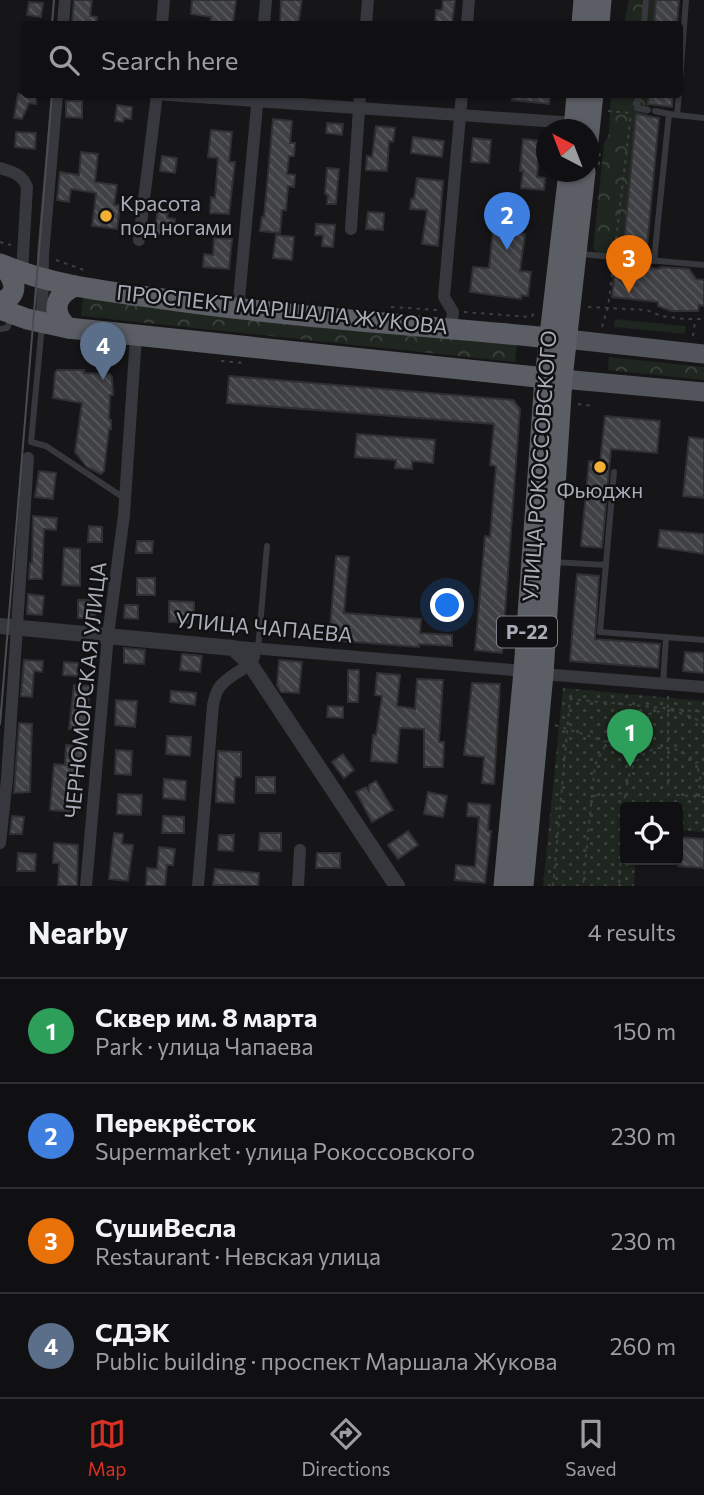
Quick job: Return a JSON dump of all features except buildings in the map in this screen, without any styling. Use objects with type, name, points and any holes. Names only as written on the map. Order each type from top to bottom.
[{"type":"highway","points":[[582,21],[584,0]]},
{"type":"highway","points":[[599,21],[600,0]]},
{"type":"highway","points":[[575,119],[577,98]]},
{"type":"highway","name":"УЛИЦА РОКОССОВСКОГО","points":[[523,886],[534,672],[568,182]]},
{"type":"highway","name":"УЛИЦА РОКОССОВСКОГО","points":[[557,338],[576,253],[584,182]]},
{"type":"highway","points":[[3,313],[14,292],[17,271]]},
{"type":"highway","name":"ПРОСПЕКТ МАРШАЛА ЖУКОВА","points":[[17,271],[80,276],[237,310],[452,320],[557,338]]},
{"type":"highway","points":[[68,328],[61,323],[56,305],[60,296],[80,276]]},
{"type":"highway","name":"ПРОСПЕКТ МАРШАЛА ЖУКОВА","points":[[3,313],[68,328],[554,379]]},
{"type":"highway","name":"УЛИЦА РОКОССОВСКОГО","points":[[504,886],[551,561],[554,379]]},
{"type":"main road","points":[[557,338],[704,354]]},
{"type":"main road","points":[[554,379],[704,392]]},
{"type":"street","points":[[63,21],[65,0]]},
{"type":"street","points":[[162,21],[164,0]]},
{"type":"street","points":[[264,21],[265,0]]},
{"type":"street","points":[[366,21],[368,0]]},
{"type":"street","points":[[467,21],[469,0]]},
{"type":"street","points":[[17,271],[56,98]]},
{"type":"street","points":[[139,240],[156,98]]},
{"type":"street","points":[[237,310],[258,98]]},
{"type":"street","points":[[267,98],[536,123]]},
{"type":"street","points":[[351,229],[360,98]]},
{"type":"street","points":[[452,320],[444,297],[462,98]]},
{"type":"street","points":[[0,169],[24,178],[27,187],[17,271],[42,323]]},
{"type":"street","name":"ЧЕРНОМОРСКАЯ УЛИЦА","points":[[86,886],[108,635],[125,499],[136,336]]},
{"type":"street","points":[[0,843],[27,458]]},
{"type":"street","name":"УЛИЦА ЧАПАЕВА","points":[[0,626],[220,646],[254,656],[534,672],[704,687]]},
{"type":"street","points":[[198,886],[213,705],[218,688],[254,656],[397,886]]},
{"type":"street","points":[[298,886],[300,850]]},
{"type":"lane","points":[[644,21],[646,0]]},
{"type":"lane","points":[[683,32],[685,0]]},
{"type":"lane","points":[[638,98],[634,111],[704,118]]},
{"type":"lane","points":[[654,261],[677,98]]},
{"type":"lane","points":[[576,253],[704,265]]},
{"type":"lane","points":[[42,323],[31,442],[46,446],[125,499]]},
{"type":"lane","points":[[614,472],[600,632],[704,640]]},
{"type":"lane","points":[[254,656],[267,546]]},
{"type":"lane","points":[[551,561],[606,565]]},
{"type":"lane","points":[[663,684],[666,637]]},
{"type":"path","points":[[594,327],[601,328],[608,307],[634,111],[599,103]]},
{"type":"path","points":[[386,306],[452,320],[531,317],[539,307]]},
{"type":"path","points":[[582,307],[647,310],[661,316],[704,318]]},
{"type":"path","points":[[693,337],[695,319]]},
{"type":"path","points":[[570,404],[595,406]]},
{"type":"path","points":[[668,698],[668,785]]},
{"type":"path","points":[[553,886],[570,699],[704,712]]},
{"type":"path","points":[[583,886],[595,765],[607,742],[632,718],[668,709],[695,718],[704,726]]},
{"type":"path","points":[[559,727],[607,742],[634,761]]},
{"type":"path","points":[[627,785],[634,761],[647,751],[668,748],[685,752],[696,763],[700,776],[699,797]]},
{"type":"path","points":[[696,763],[704,758]]},
{"type":"path","points":[[591,796],[625,793],[618,886]]},
{"type":"path","points":[[676,795],[704,797]]},
{"type":"green space","points":[[629,0],[656,0],[654,21],[625,21]]},
{"type":"green space","points":[[611,98],[649,98],[648,115],[636,114],[624,245],[611,254],[599,253],[593,249],[604,143],[609,134]]},
{"type":"green space","points":[[83,297],[517,343],[515,362],[81,316]]},
{"type":"green space","points":[[615,319],[686,326],[685,334],[614,327]]},
{"type":"green space","points":[[609,357],[704,367],[704,380],[608,370]]},
{"type":"green space","points":[[563,688],[704,701],[704,832],[683,830],[683,802],[620,802],[620,865],[635,865],[634,886],[543,886]]},
{"type":"tram line","points":[[52,21],[54,0]]},
{"type":"tram line","points":[[0,724],[52,98]]},
{"type":"place","name":"Красота под ногами","points":[[106,216]]},
{"type":"place","name":"Перекрёсток","points":[[507,250]]},
{"type":"place","name":"СушиВесла","points":[[629,293]]},
{"type":"place","name":"СДЭК","points":[[103,380]]},
{"type":"place","name":"Фьюджн","points":[[600,467]]},
{"type":"place","name":"Сквер им. 8 марта","points":[[630,767]]}]
